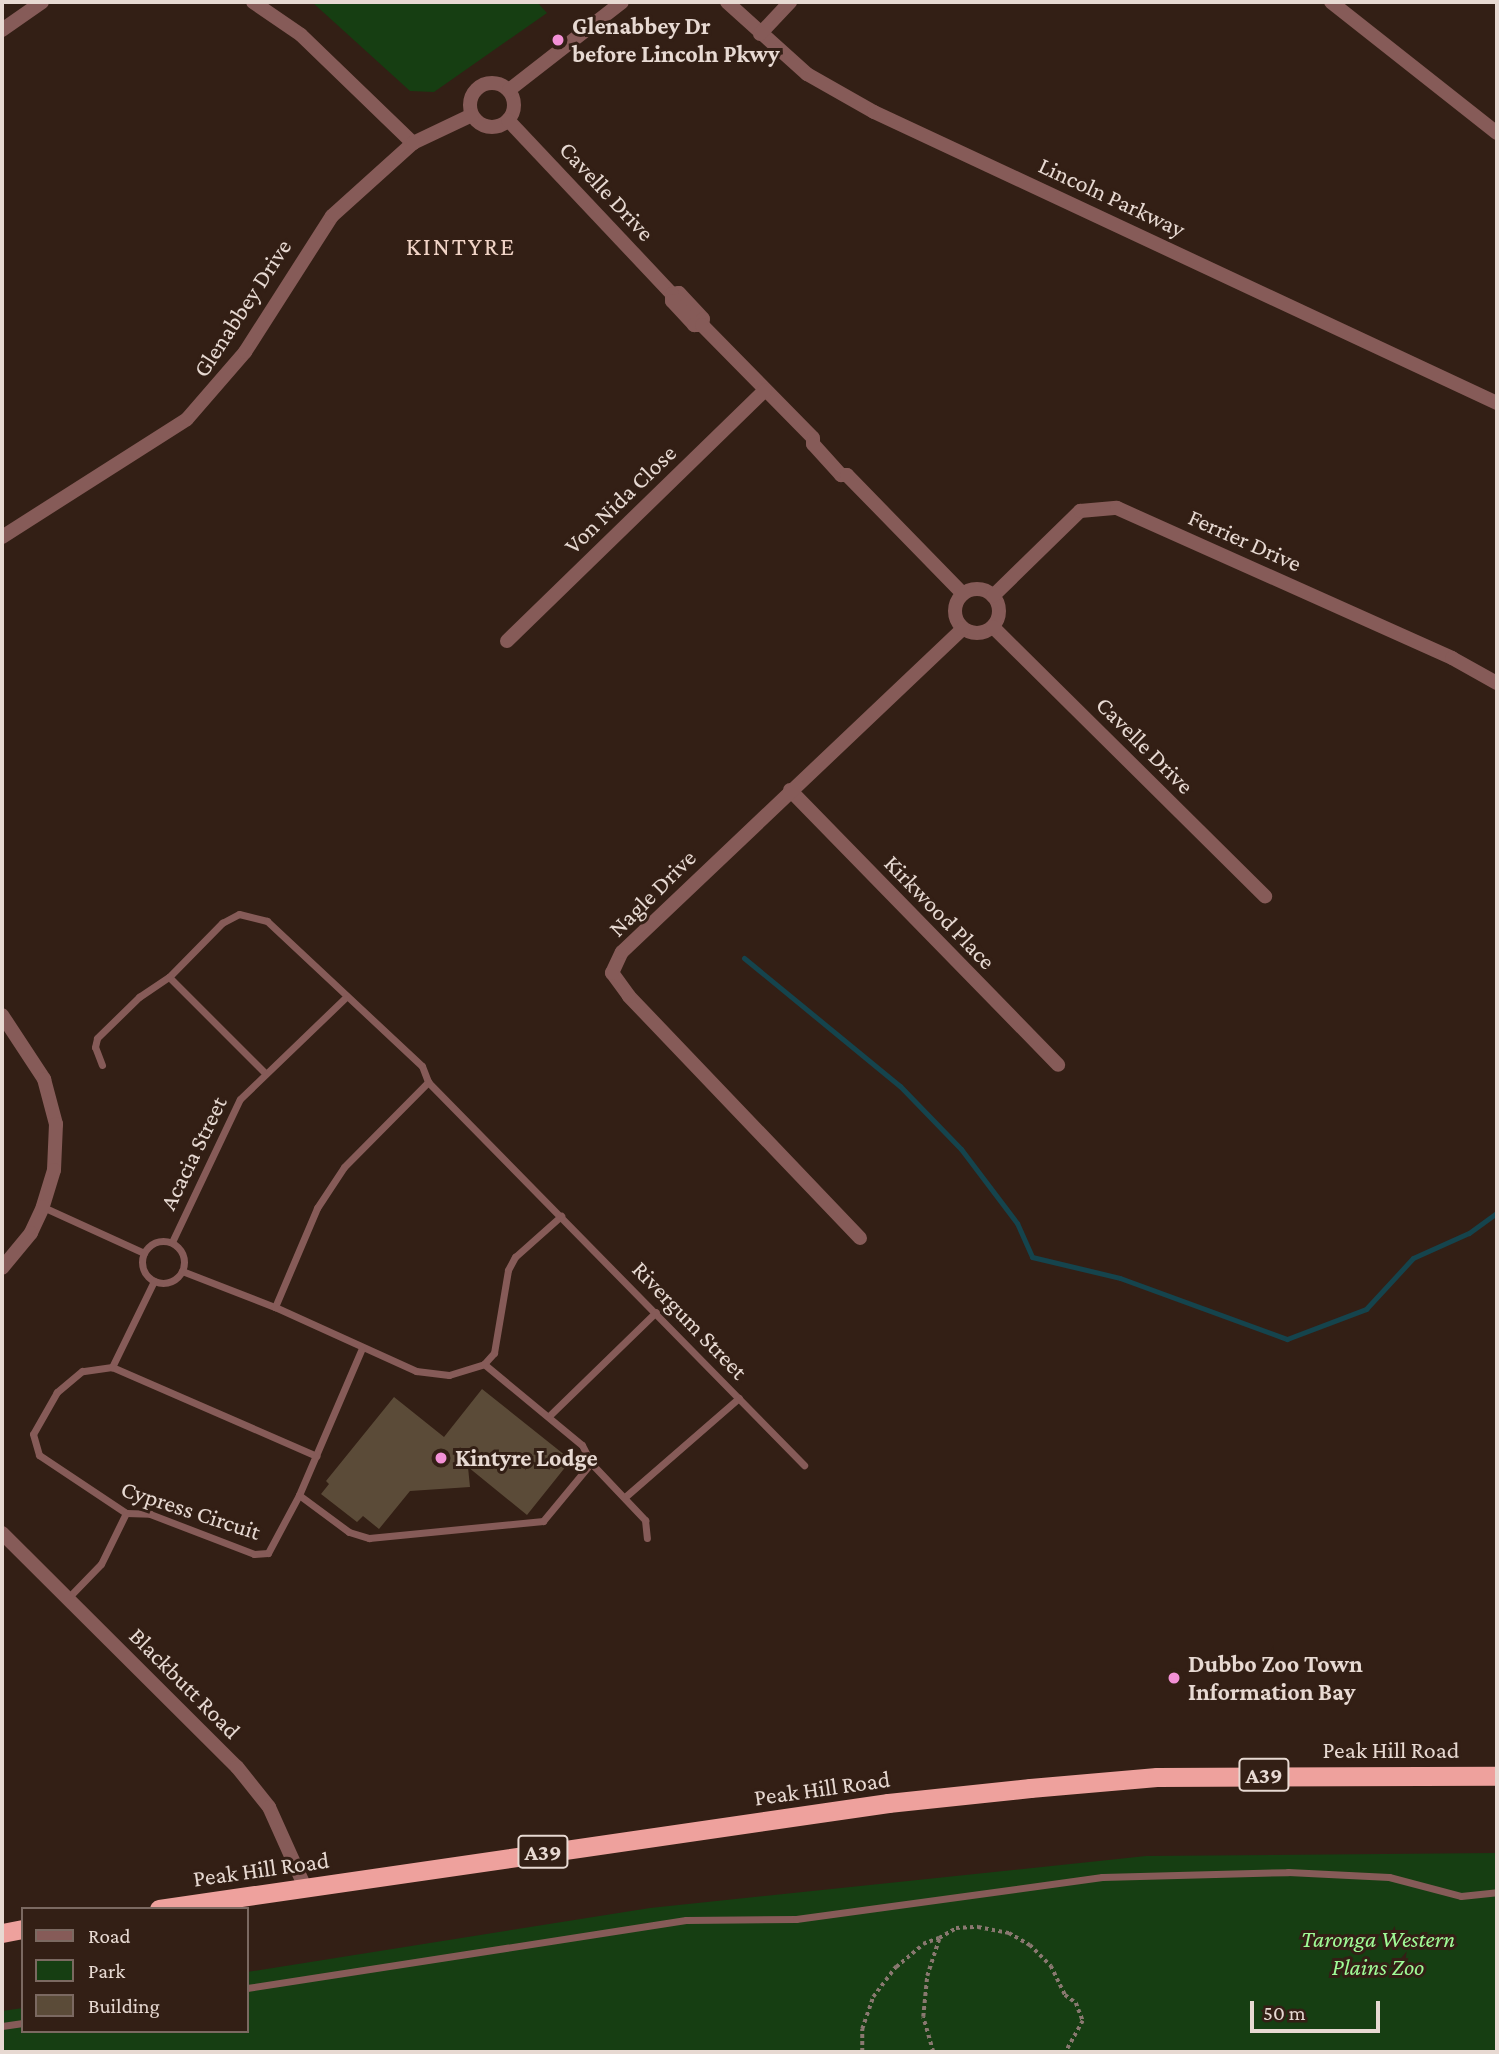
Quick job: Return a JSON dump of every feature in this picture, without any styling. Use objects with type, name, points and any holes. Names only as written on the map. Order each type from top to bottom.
[{"type":"highway","name":"Peak Hill Road","points":[[172,1907],[875,1805],[1030,1788],[1157,1777],[1497,1776]]},
{"type":"highway","points":[[2,1933],[21,1929]]},
{"type":"street","points":[[2,30],[42,2]]},
{"type":"street","points":[[253,2],[301,34],[413,144]]},
{"type":"street","points":[[509,90],[622,2]]},
{"type":"street","name":"Lincoln Parkway","points":[[727,2],[807,74],[874,113],[1497,403]]},
{"type":"street","points":[[760,34],[790,2]]},
{"type":"street","points":[[1331,2],[1497,133]]},
{"type":"street","points":[[496,83],[509,90],[514,102],[508,120],[489,127],[472,115],[470,101],[482,85],[496,83]]},
{"type":"street","name":"Glenabbey Drive","points":[[2,537],[155,442],[202,404],[245,352],[332,216],[413,144],[472,115]]},
{"type":"street","name":"Cavelle Drive","points":[[508,120],[672,294],[678,293],[703,319],[702,326],[813,438],[813,444],[841,475],[848,475],[963,594]]},
{"type":"street","name":"Von Nida Close","points":[[508,641],[765,390]]},
{"type":"street","name":"Ferrier Drive","points":[[993,596],[1080,511],[1117,508],[1452,658],[1497,683]]},
{"type":"street","points":[[982,590],[993,596],[999,614],[993,626],[982,633],[963,628],[955,611],[963,594],[982,590]]},
{"type":"street","name":"Cavelle Drive","points":[[993,626],[1265,896]]},
{"type":"street","name":"Nagle Drive","points":[[860,1238],[629,996],[612,973],[622,953],[963,628]]},
{"type":"street","name":"Kirkwood Place","points":[[790,790],[1058,1065]]},
{"type":"street","points":[[2,1014],[44,1079],[56,1124],[54,1170],[43,1207],[31,1233],[2,1268]]},
{"type":"street","name":"Blackbutt Road","points":[[2,1533],[237,1767],[269,1807],[306,1887]]},
{"type":"lane","name":"Rivergum Street","points":[[169,977],[222,923],[252,914],[267,921],[345,998],[362,1006],[422,1066],[428,1082],[804,1465]]},
{"type":"lane","points":[[102,1065],[95,1047],[97,1038],[139,997],[169,977],[264,1072]]},
{"type":"lane","name":"Acacia Street","points":[[172,1242],[232,1112],[264,1072],[345,998]]},
{"type":"lane","points":[[275,1307],[317,1208],[344,1167],[428,1082]]},
{"type":"lane","points":[[43,1207],[144,1253]]},
{"type":"lane","points":[[183,1271],[275,1307],[361,1350],[433,1375],[449,1375],[484,1364],[494,1353],[508,1270],[516,1257],[561,1216]]},
{"type":"lane","points":[[172,1242],[184,1258],[183,1271],[174,1281],[154,1281],[145,1272],[144,1253],[152,1243],[172,1242]]},
{"type":"lane","points":[[154,1281],[112,1367],[317,1456]]},
{"type":"lane","points":[[549,1416],[656,1312]]},
{"type":"lane","name":"Cypress Circuit","points":[[112,1367],[82,1371],[57,1392],[33,1434],[39,1455],[126,1513],[150,1514],[254,1554],[268,1553],[299,1495],[361,1350]]},
{"type":"lane","points":[[484,1364],[582,1444],[591,1463],[645,1520],[647,1538]]},
{"type":"lane","points":[[625,1497],[739,1398]]},
{"type":"lane","points":[[299,1495],[349,1532],[369,1538],[543,1521],[591,1463]]},
{"type":"lane","points":[[68,1599],[101,1564],[126,1513]]},
{"type":"lane","points":[[248,1988],[686,1920],[796,1919],[1102,1877],[1288,1872],[1389,1877],[1461,1896],[1497,1892]]},
{"type":"lane","points":[[2,2026],[21,2023]]},
{"type":"path","points":[[862,2052],[862,2029],[873,1997],[896,1967],[923,1944],[956,1928],[1009,1933],[1051,1966],[1083,2021],[1066,2052]]},
{"type":"path","points":[[933,2052],[923,2017],[927,1976],[939,1938]]},
{"type":"green space","points":[[312,2],[537,2],[547,13],[434,92],[410,91]]},
{"type":"green space","name":"Taronga Western Plains Zoo","points":[[1497,1853],[1497,2052],[2,2052],[2,2011],[21,2008],[21,2033],[248,2033],[248,1972],[650,1908],[1146,1856]]},
{"type":"building","name":"Kintyre Lodge","points":[[482,1389],[571,1460],[527,1515],[468,1467],[470,1487],[410,1491],[379,1529],[363,1516],[357,1522],[321,1494],[329,1484],[326,1481],[394,1397],[444,1437]]},
{"type":"waterway","points":[[744,958],[900,1086],[961,1149],[1017,1223],[1032,1257],[1120,1278],[1287,1339],[1366,1309],[1413,1258],[1469,1233],[1497,1213]]},
{"type":"place","name":"Glenabbey Dr before Lincoln Pkwy","points":[[558,40]]},
{"type":"place","name":"Kintyre Lodge","points":[[441,1458]]},
{"type":"place","name":"Dubbo Zoo Town Information Bay","points":[[1174,1678]]},
{"type":"district","name":"KINTYRE","points":[[461,247]]}]
